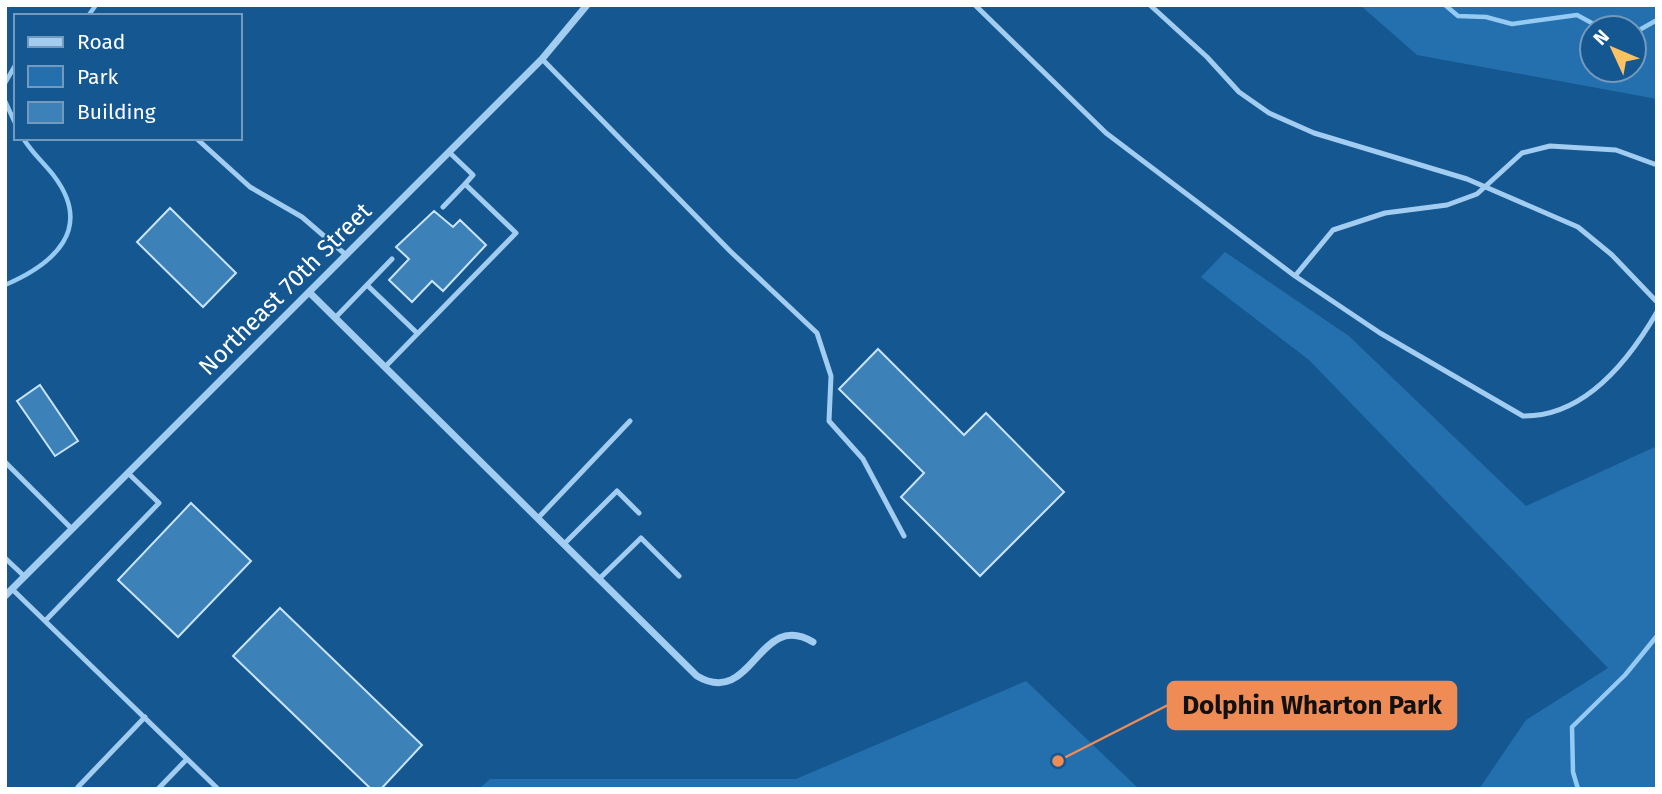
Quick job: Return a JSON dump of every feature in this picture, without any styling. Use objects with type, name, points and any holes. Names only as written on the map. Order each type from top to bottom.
[{"type":"street","name":"Northeast 70th Street","points":[[5,596],[542,59],[587,5]]},
{"type":"street","points":[[309,292],[697,676],[708,683],[723,684],[738,676],[777,637],[788,634],[802,635],[813,642]]},
{"type":"lane","points":[[975,5],[1106,133],[1294,276],[1380,333],[1523,416],[1545,416],[1574,406],[1606,380],[1657,313]]},
{"type":"lane","points":[[1150,5],[1207,57],[1239,92],[1269,113],[1314,133],[1484,185],[1578,227],[1612,255],[1657,302]]},
{"type":"lane","points":[[542,59],[730,251],[817,333],[831,376],[829,421],[863,458],[904,536]]},
{"type":"lane","points":[[198,140],[250,187],[302,217],[346,255]]},
{"type":"lane","points":[[1294,276],[1334,230],[1385,212],[1447,205],[1477,194],[1522,153],[1550,146],[1616,150],[1657,165]]},
{"type":"lane","points":[[443,207],[473,175],[449,152]]},
{"type":"lane","points":[[385,367],[516,233],[465,184]]},
{"type":"lane","points":[[335,318],[392,259]]},
{"type":"lane","points":[[367,285],[417,333]]},
{"type":"lane","points":[[538,518],[630,421]]},
{"type":"lane","points":[[5,462],[72,529]]},
{"type":"lane","points":[[46,620],[159,503],[128,473]]},
{"type":"lane","points":[[564,544],[617,491],[639,513]]},
{"type":"lane","points":[[599,579],[641,538],[679,576]]},
{"type":"lane","points":[[5,558],[24,576]]},
{"type":"lane","points":[[12,589],[218,789]]},
{"type":"lane","points":[[78,787],[145,717]]},
{"type":"lane","points":[[158,789],[187,759]]},
{"type":"green space","points":[[1360,5],[1657,5],[1657,99],[1417,55]]},
{"type":"green space","points":[[1225,252],[1349,336],[1526,506],[1657,446],[1657,789],[1479,789],[1526,720],[1608,668],[1309,360],[1201,277]]},
{"type":"green space","points":[[1026,681],[1139,789],[479,789],[490,779],[796,779]]},
{"type":"building","points":[[170,208],[236,273],[203,307],[137,242]]},
{"type":"building","points":[[434,211],[453,227],[460,220],[486,245],[443,291],[432,281],[412,302],[389,280],[409,259],[396,247]]},
{"type":"building","points":[[878,349],[964,435],[986,413],[1064,492],[980,576],[901,497],[924,473],[839,389]]},
{"type":"building","points":[[40,385],[78,441],[55,456],[17,401]]},
{"type":"building","points":[[191,503],[251,561],[178,637],[118,580]]},
{"type":"building","points":[[280,608],[422,745],[381,789],[371,789],[233,656]]},
{"type":"waterway","points":[[89,14],[96,5]]},
{"type":"waterway","points":[[1445,5],[1458,16],[1486,17],[1512,24],[1578,16]]},
{"type":"waterway","points":[[1648,25],[1657,20]]},
{"type":"waterway","points":[[5,83],[14,67]]},
{"type":"waterway","points":[[5,101],[14,121]]},
{"type":"waterway","points":[[5,285],[39,267],[53,255],[63,243],[69,228],[70,212],[65,195],[54,176],[24,140]]},
{"type":"waterway","points":[[1578,789],[1573,772],[1572,727],[1625,675],[1657,636]]},
{"type":"place","name":"Dolphin Wharton Park","points":[[1058,761]]}]
